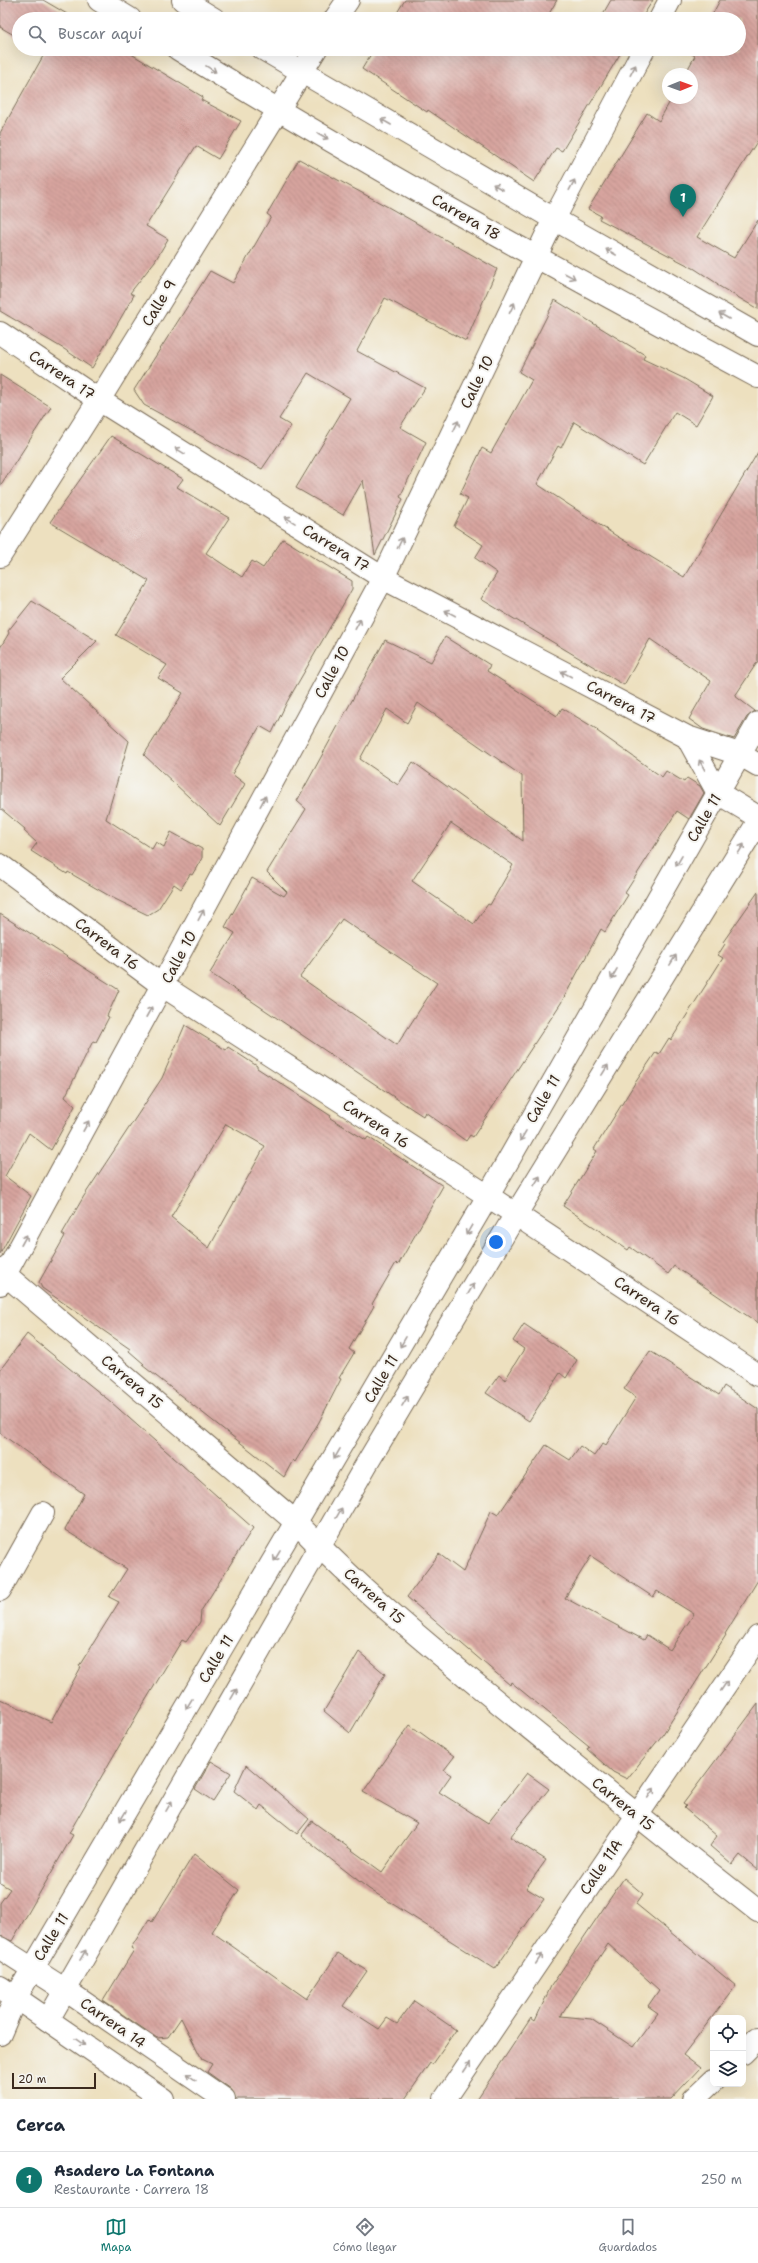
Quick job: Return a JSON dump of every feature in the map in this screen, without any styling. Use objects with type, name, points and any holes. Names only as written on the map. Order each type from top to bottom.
[{"type":"street","points":[[99,0],[119,12]]},
{"type":"street","points":[[183,0],[203,12]]},
{"type":"street","points":[[340,12],[348,0]]},
{"type":"street","points":[[664,12],[670,0]]},
{"type":"street","name":"Carrera 18","points":[[189,56],[277,110],[536,258],[758,377]]},
{"type":"street","points":[[275,56],[554,219],[758,335]]},
{"type":"street","name":"Calle 9","points":[[0,556],[99,400],[311,56]]},
{"type":"street","name":"Calle 10","points":[[2,1276],[163,986],[383,578],[554,219],[640,56]]},
{"type":"street","name":"Carrera 17","points":[[0,333],[99,400],[383,578],[687,737],[739,754],[758,765]]},
{"type":"street","name":"Calle 11","points":[[0,2034],[8,1992],[33,1968],[297,1523],[488,1196],[758,723]]},
{"type":"street","points":[[687,737],[718,793],[758,817]]},
{"type":"street","name":"Calle 11","points":[[48,2020],[64,1989],[319,1547],[516,1214],[758,822]]},
{"type":"street","name":"Carrera 16","points":[[0,865],[163,986],[516,1214],[758,1374]]},
{"type":"street","name":"Carrera 15","points":[[2,1276],[297,1523],[319,1547],[439,1654],[636,1815],[758,1911]]},
{"type":"street","points":[[0,1590],[43,1513]]},
{"type":"street","name":"Calle 11A","points":[[445,2099],[758,1637]]},
{"type":"street","name":"Carrera 14","points":[[0,1948],[33,1968],[224,2099]]},
{"type":"street","points":[[8,1992],[163,2099]]},
{"type":"street","points":[[745,2051],[758,2038]]},
{"type":"street","points":[[694,2099],[710,2084]]},
{"type":"building","points":[[0,0],[43,0],[64,12],[12,12],[12,34],[0,27]]},
{"type":"building","points":[[405,0],[557,0],[550,12],[397,12]]},
{"type":"building","points":[[611,0],[653,0],[645,12],[604,12]]},
{"type":"building","points":[[720,0],[758,0],[758,140],[697,237],[734,258],[758,220],[758,309],[717,285],[718,284],[695,269],[599,219],[601,216],[588,209],[647,113],[659,121],[669,104],[698,104],[698,68],[688,68],[695,56],[746,56],[746,12],[714,12]]},
{"type":"building","points":[[43,56],[135,56],[203,97],[201,100],[241,121],[218,159],[196,146],[146,226],[168,239],[155,261],[130,293],[134,295],[92,368],[64,349],[0,311],[0,133]]},
{"type":"building","points":[[370,56],[619,56],[562,151],[556,148],[534,182],[428,110],[427,112],[362,69]]},
{"type":"building","points":[[299,159],[388,207],[497,269],[466,341],[385,298],[357,351],[425,388],[400,427],[426,442],[400,497],[403,499],[375,555],[363,480],[343,515],[296,488],[350,398],[308,373],[279,419],[291,426],[262,469],[144,405],[134,390],[210,271],[233,283],[271,217],[267,214]]},
{"type":"building","points":[[555,300],[645,355],[643,359],[683,378],[713,396],[696,425],[675,412],[643,465],[574,422],[561,448],[558,446],[537,484],[615,535],[684,577],[758,452],[758,661],[735,696],[755,711],[747,717],[734,739],[703,729],[689,719],[711,681],[650,639],[624,685],[481,599],[497,573],[475,558],[483,545],[454,526],[468,498],[460,494],[482,448],[491,453],[532,380],[519,372]]},
{"type":"building","points":[[0,375],[51,407],[0,486]]},
{"type":"building","points":[[111,436],[183,479],[177,487],[229,518],[206,553],[242,577],[252,561],[263,568],[283,539],[352,581],[352,589],[287,702],[272,733],[260,726],[232,774],[245,784],[220,826],[144,755],[183,693],[158,678],[167,665],[116,635],[149,581],[50,522]]},
{"type":"building","points":[[32,601],[97,641],[60,678],[129,741],[106,819],[152,849],[156,842],[164,847],[171,832],[202,849],[202,858],[192,875],[190,874],[181,889],[174,884],[158,909],[148,915],[113,898],[68,872],[67,874],[31,851],[37,843],[24,831],[25,829],[0,808],[0,648],[9,633],[8,631]]},
{"type":"building","points":[[445,637],[490,665],[487,671],[557,716],[562,708],[598,730],[597,731],[662,777],[666,771],[684,782],[687,778],[700,786],[704,793],[689,819],[677,811],[625,893],[628,895],[605,932],[601,929],[561,1003],[473,1137],[470,1135],[466,1141],[425,1112],[423,1116],[406,1105],[210,973],[235,933],[225,927],[252,878],[284,896],[287,892],[267,872],[306,809],[297,801],[385,640],[431,662]],"holes":[[[418,703],[522,776],[523,841],[413,762],[398,785],[360,759],[387,709],[407,723]],[[451,823],[513,865],[490,905],[488,904],[474,924],[412,881]],[[342,919],[437,983],[397,1045],[300,977]]]},
{"type":"building","points":[[758,892],[758,1323],[674,1266],[668,1274],[630,1247],[628,1250],[563,1206],[597,1151],[594,1149],[635,1083],[656,1052],[659,1054],[669,1038],[671,1040],[723,958],[718,955],[725,944],[723,942]]},
{"type":"building","points":[[0,914],[119,990],[107,1016],[109,1017],[96,1042],[93,1041],[65,1097],[75,1106],[51,1150],[29,1133],[5,1176],[31,1196],[0,1254]]},
{"type":"building","points":[[185,1025],[226,1050],[228,1047],[257,1066],[257,1068],[331,1116],[330,1118],[366,1140],[368,1137],[443,1186],[398,1265],[396,1263],[372,1304],[374,1306],[349,1349],[354,1353],[339,1378],[341,1379],[319,1422],[295,1462],[293,1460],[284,1477],[142,1365],[144,1364],[129,1351],[130,1349],[42,1288],[39,1282],[65,1236],[62,1234],[84,1196],[162,1078]],"holes":[[[226,1124],[265,1146],[209,1248],[171,1217]]]},
{"type":"building","points":[[524,1324],[577,1360],[566,1378],[560,1373],[529,1421],[486,1393],[499,1375],[505,1380],[524,1349],[513,1341]]},
{"type":"building","points":[[27,1334],[111,1402],[253,1528],[201,1611],[200,1622],[186,1642],[182,1640],[141,1708],[69,1833],[73,1835],[12,1941],[0,1936],[0,1903],[10,1889],[0,1883],[0,1699],[51,1722],[81,1667],[79,1666],[119,1602],[109,1597],[127,1569],[65,1530],[84,1494],[0,1433],[0,1370]]},
{"type":"building","points":[[650,1351],[719,1395],[724,1386],[758,1409],[758,1580],[725,1634],[726,1635],[663,1734],[627,1779],[613,1772],[587,1749],[589,1746],[511,1682],[510,1685],[407,1597],[439,1554],[463,1572],[491,1511],[498,1515],[546,1445],[570,1460],[580,1446],[594,1456],[603,1443],[606,1445],[636,1397],[624,1389]],"holes":[[[591,1556],[653,1597],[657,1591],[694,1614],[670,1650],[647,1635],[644,1640],[565,1598]]]},
{"type":"building","points":[[359,1652],[385,1674],[350,1733],[324,1711]]},
{"type":"building","points":[[758,1704],[758,1870],[740,1855],[732,1865],[710,1846],[717,1836],[684,1808],[686,1806],[683,1804]]},
{"type":"building","points":[[410,1725],[454,1757],[444,1770],[451,1775],[439,1792],[488,1823],[527,1773],[549,1789],[510,1837],[546,1860],[526,1888],[544,1899],[495,1969],[369,1889],[301,1836],[312,1821],[382,1872],[417,1823],[363,1792]]},
{"type":"building","points":[[211,1761],[231,1773],[213,1801],[195,1789]]},
{"type":"building","points":[[246,1765],[309,1819],[297,1834],[261,1805],[258,1810],[234,1791]]},
{"type":"building","points":[[194,1854],[239,1890],[212,1932],[307,1999],[338,1953],[367,1971],[343,2006],[379,2029],[387,2018],[397,2024],[414,2001],[456,2030],[432,2064],[430,2063],[405,2099],[236,2099],[231,2089],[207,2072],[212,2064],[202,2059],[181,2018],[168,2037],[157,2038],[103,2001],[134,1950],[131,1948],[149,1919],[152,1922]]},
{"type":"building","points":[[624,1878],[643,1894],[636,1904],[736,1986],[714,2015],[710,2015],[710,2020],[683,2055],[700,2068],[671,2099],[477,2099],[531,2018],[535,2021],[551,1986]],"holes":[[[608,1944],[659,1990],[648,2006],[658,2013],[633,2047],[591,2019],[561,2016]]]},
{"type":"place","name":"Asadero La Fontana","points":[[683,217]]}]
